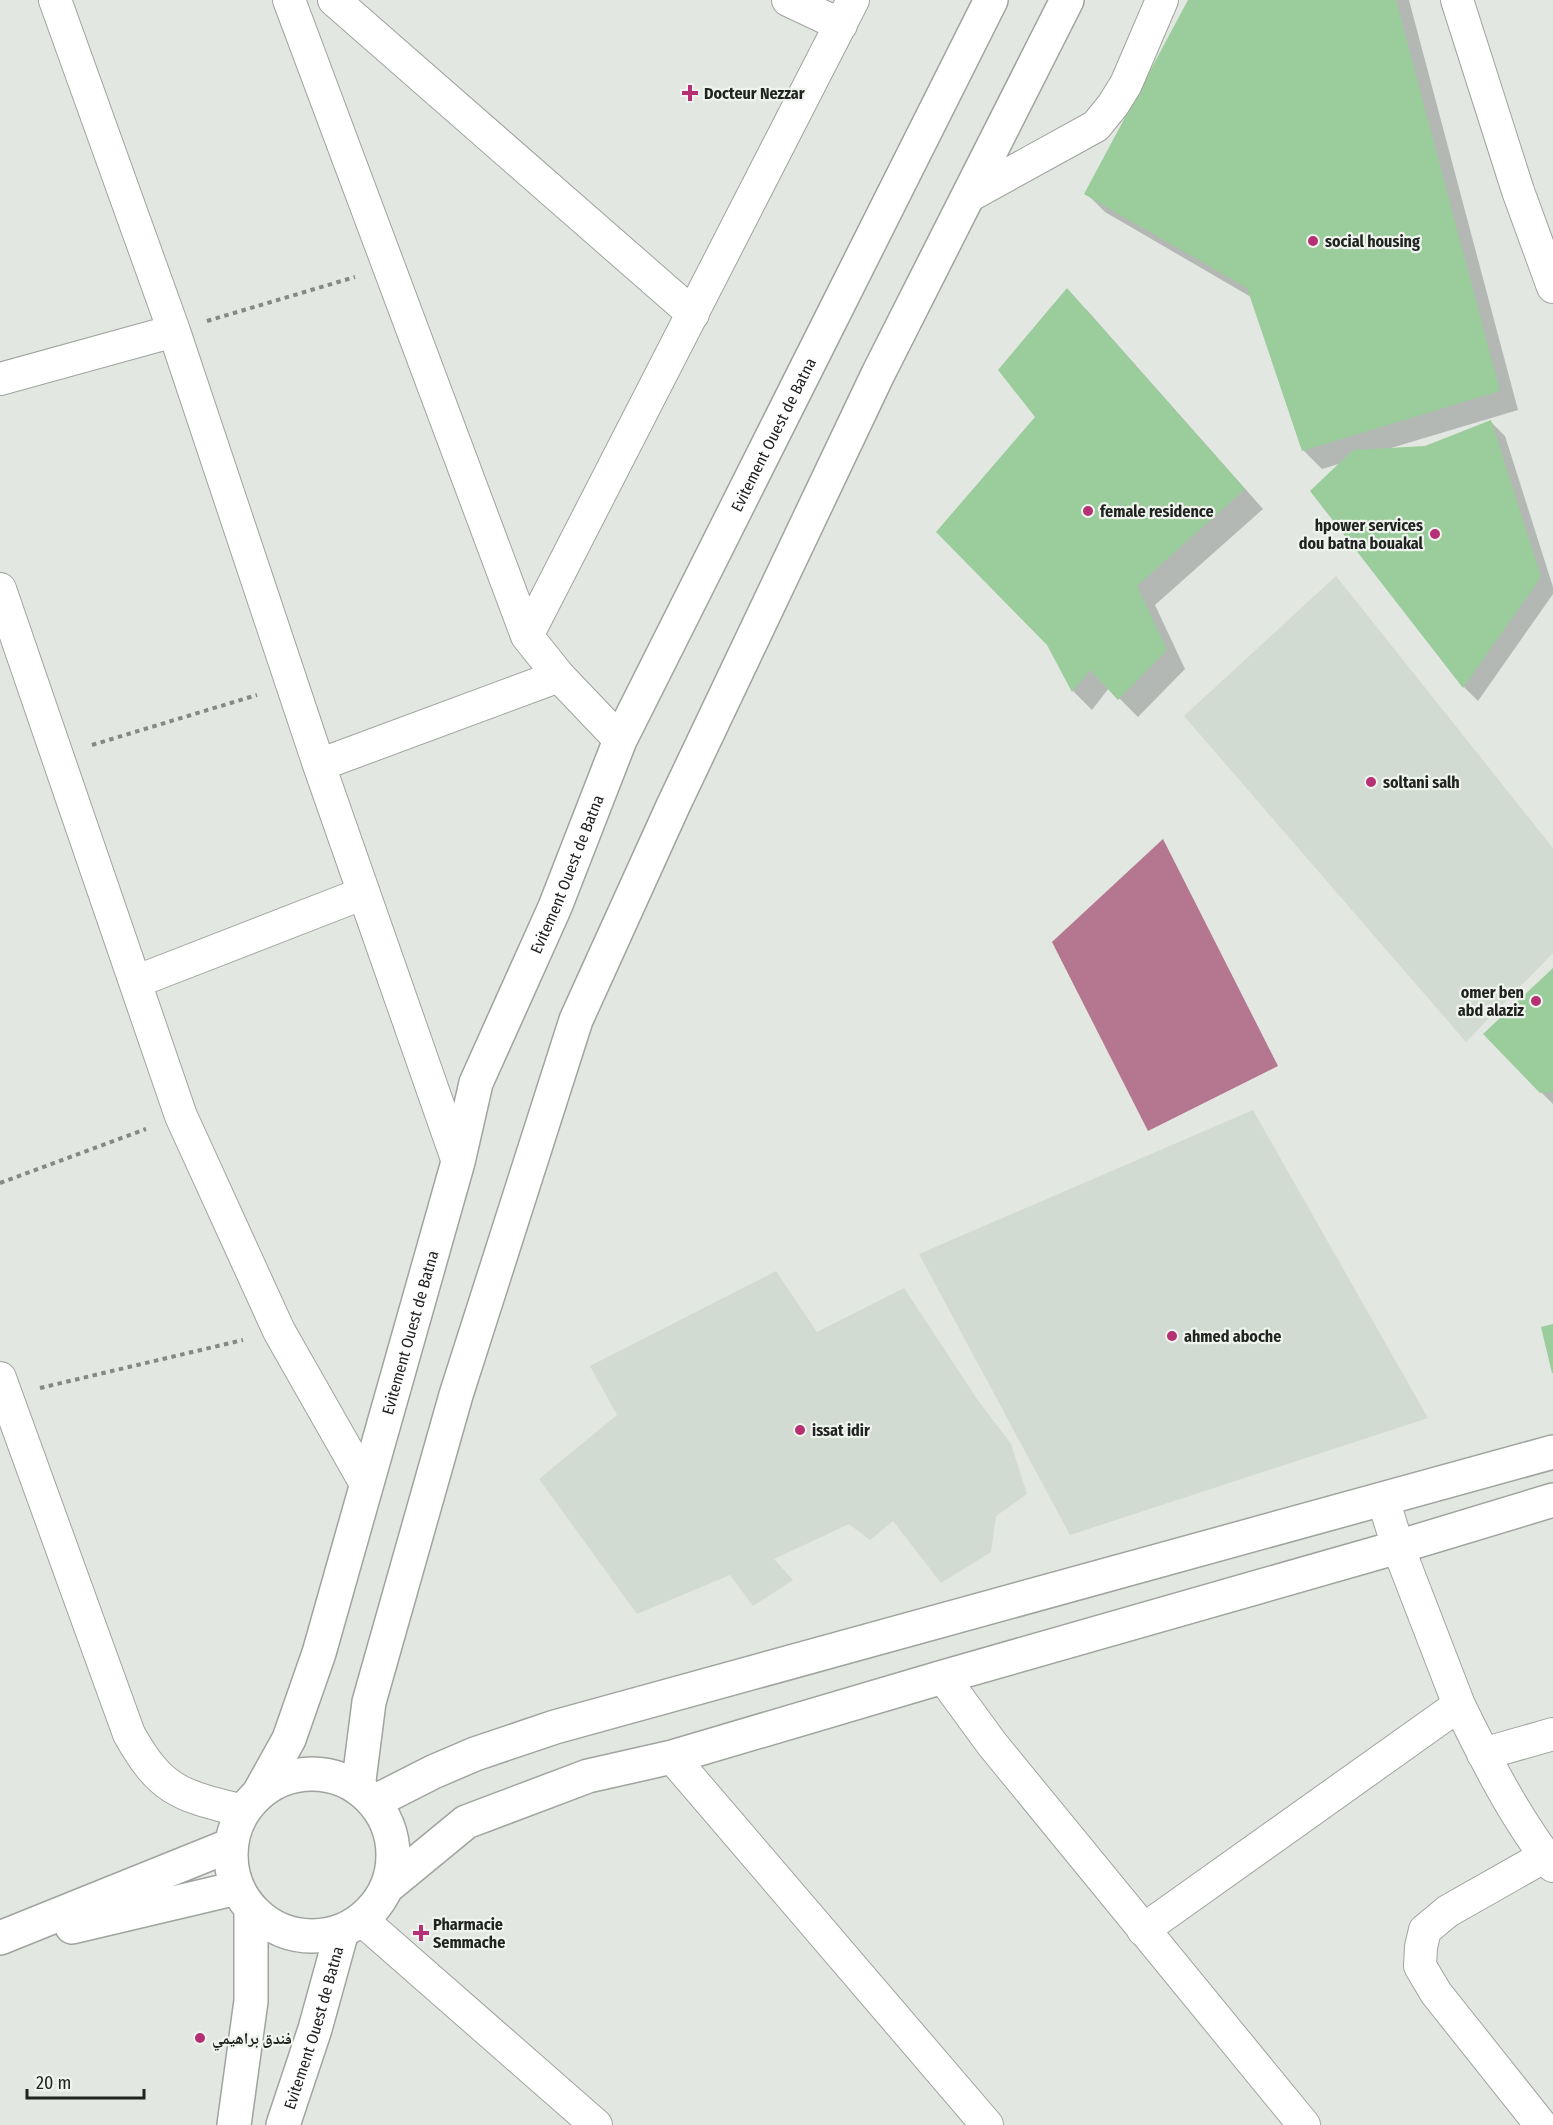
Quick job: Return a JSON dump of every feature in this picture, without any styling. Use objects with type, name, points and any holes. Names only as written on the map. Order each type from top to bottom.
[{"type":"main road","name":"Evitement Ouest de Batna","points":[[251,1802],[289,1739],[319,1653],[458,1162],[476,1083],[555,907],[621,740],[991,0]]},
{"type":"main road","points":[[366,1795],[369,1702],[456,1395],[576,1020],[673,806],[878,374],[1067,0]]},
{"type":"main road","points":[[366,1795],[555,1727],[1553,1452]]},
{"type":"main road","points":[[387,1887],[466,1822],[588,1776],[672,1757],[1553,1500]]},
{"type":"main road","points":[[234,2125],[251,2001],[244,1898],[231,1867],[231,1845],[235,1827],[251,1802],[280,1780],[300,1774],[320,1774],[340,1779],[366,1795],[386,1822],[393,1843],[393,1865],[387,1887],[377,1905],[352,1925],[318,1936],[293,1934],[270,1925],[244,1898]]},
{"type":"main road","points":[[0,1938],[231,1845]]},
{"type":"main road","points":[[0,1943],[244,1898]]},
{"type":"main road","name":"Evitement Ouest de Batna","points":[[283,2125],[352,1925]]},
{"type":"street","points":[[55,0],[174,331],[319,765],[458,1162]]},
{"type":"street","points":[[289,0],[526,636],[559,676],[621,740]]},
{"type":"street","points":[[334,0],[693,314]]},
{"type":"street","points":[[526,636],[847,13],[788,0]]},
{"type":"street","points":[[969,196],[1096,126],[1126,84],[1162,0]]},
{"type":"street","points":[[1457,0],[1518,191],[1552,280]]},
{"type":"street","points":[[0,379],[174,331]]},
{"type":"street","points":[[0,589],[181,1116],[279,1331],[366,1484]]},
{"type":"street","points":[[319,765],[559,676]]},
{"type":"street","points":[[135,982],[364,893]]},
{"type":"street","points":[[3,1387],[129,1734],[144,1761],[169,1786],[191,1798],[251,1802]]},
{"type":"street","points":[[1383,1499],[1398,1547],[1459,1705],[1483,1754],[1549,1861],[1448,1911],[1425,1930],[1420,1966],[1436,1993],[1540,2125]]},
{"type":"street","points":[[943,1677],[992,1743],[1304,2125]]},
{"type":"street","points":[[1143,1930],[1459,1705]]},
{"type":"street","points":[[1483,1754],[1553,1734]]},
{"type":"street","points":[[672,1757],[987,2125]]},
{"type":"street","points":[[352,1925],[596,2125]]},
{"type":"path","points":[[174,331],[390,267]]},
{"type":"path","points":[[57,755],[292,685]]},
{"type":"path","points":[[0,1183],[181,1116]]},
{"type":"path","points":[[3,1387],[279,1331]]},
{"type":"shaded area","name":"soltani salh","points":[[1336,576],[1553,848],[1553,953],[1466,1042],[1184,716]]},
{"type":"shaded area","points":[[1163,839],[1278,1066],[1148,1131],[1052,942]]},
{"type":"shaded area","name":"ahmed aboche","points":[[1253,1110],[1428,1418],[1070,1535],[919,1254]]},
{"type":"shaded area","name":"issat idir","points":[[776,1271],[817,1332],[904,1288],[977,1399],[1011,1444],[1027,1494],[996,1516],[991,1552],[941,1583],[893,1521],[870,1540],[849,1524],[774,1559],[793,1580],[753,1606],[730,1575],[637,1614],[539,1479],[617,1415],[590,1366]]},
{"type":"building","name":"social housing","points":[[1188,0],[1396,0],[1500,391],[1302,451],[1247,288],[1084,194]]},
{"type":"building","name":"female residence","points":[[1067,288],[1245,489],[1137,586],[1167,650],[1118,700],[1090,670],[1072,692],[1047,645],[936,532],[1035,417],[998,370]]},
{"type":"building","name":"hpower services dou batna bouakal","points":[[1491,420],[1541,577],[1463,688],[1310,491],[1353,450],[1425,446]]},
{"type":"building","name":"omer ben abd alaziz","points":[[1553,968],[1553,1092],[1540,1093],[1483,1034]]},
{"type":"building","points":[[1553,1324],[1553,1373],[1552,1373],[1541,1327]]},
{"type":"place","name":"Docteur Nezzar","points":[[690,93]]},
{"type":"place","name":"social housing","points":[[1313,241]]},
{"type":"place","name":"female residence","points":[[1088,511]]},
{"type":"place","name":"hpower services dou batna bouakal","points":[[1435,534]]},
{"type":"place","name":"soltani salh","points":[[1371,782]]},
{"type":"place","name":"omer ben abd alaziz","points":[[1536,1001]]},
{"type":"place","name":"ahmed aboche","points":[[1172,1336]]},
{"type":"place","name":"issat idir","points":[[800,1430]]},
{"type":"place","name":"Pharmacie Semmache","points":[[421,1933]]},
{"type":"place","name":"فندق براهيمي","points":[[200,2038]]}]
